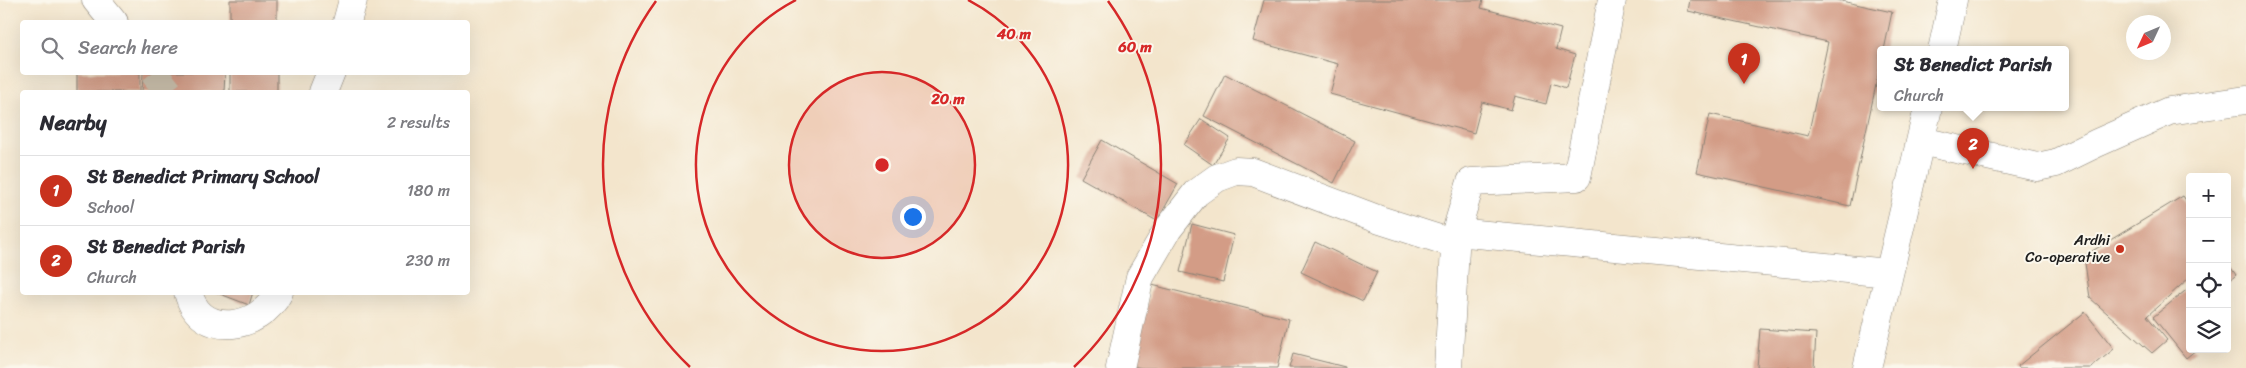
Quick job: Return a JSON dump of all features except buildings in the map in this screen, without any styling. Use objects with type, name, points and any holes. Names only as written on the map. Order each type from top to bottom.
[{"type":"street","points":[[96,0],[112,20]]},
{"type":"street","points":[[348,20],[353,0]]},
{"type":"street","points":[[1448,368],[1456,238],[1471,182],[1577,177],[1612,0]]},
{"type":"street","points":[[1943,46],[1953,0]]},
{"type":"street","points":[[324,90],[330,75]]},
{"type":"street","points":[[1920,141],[2037,167],[2056,164],[2097,143],[2169,112],[2246,100]]},
{"type":"street","points":[[1867,368],[1927,111]]},
{"type":"street","points":[[1120,368],[1140,277],[1152,254],[1196,193],[1217,178],[1236,170],[1253,172],[1380,220],[1456,238],[1890,273]]},
{"type":"street","points":[[189,295],[196,310],[207,319],[221,324],[238,324],[259,316],[276,295]]},
{"type":"tunnel","points":[[155,75],[167,90]]},
{"type":"place","name":"St Benedict Primary School","points":[[1744,84]]},
{"type":"place","name":"St Benedict Parish","points":[[1973,169]]},
{"type":"place","name":"Ardhi Co-operative","points":[[2120,249]]}]
